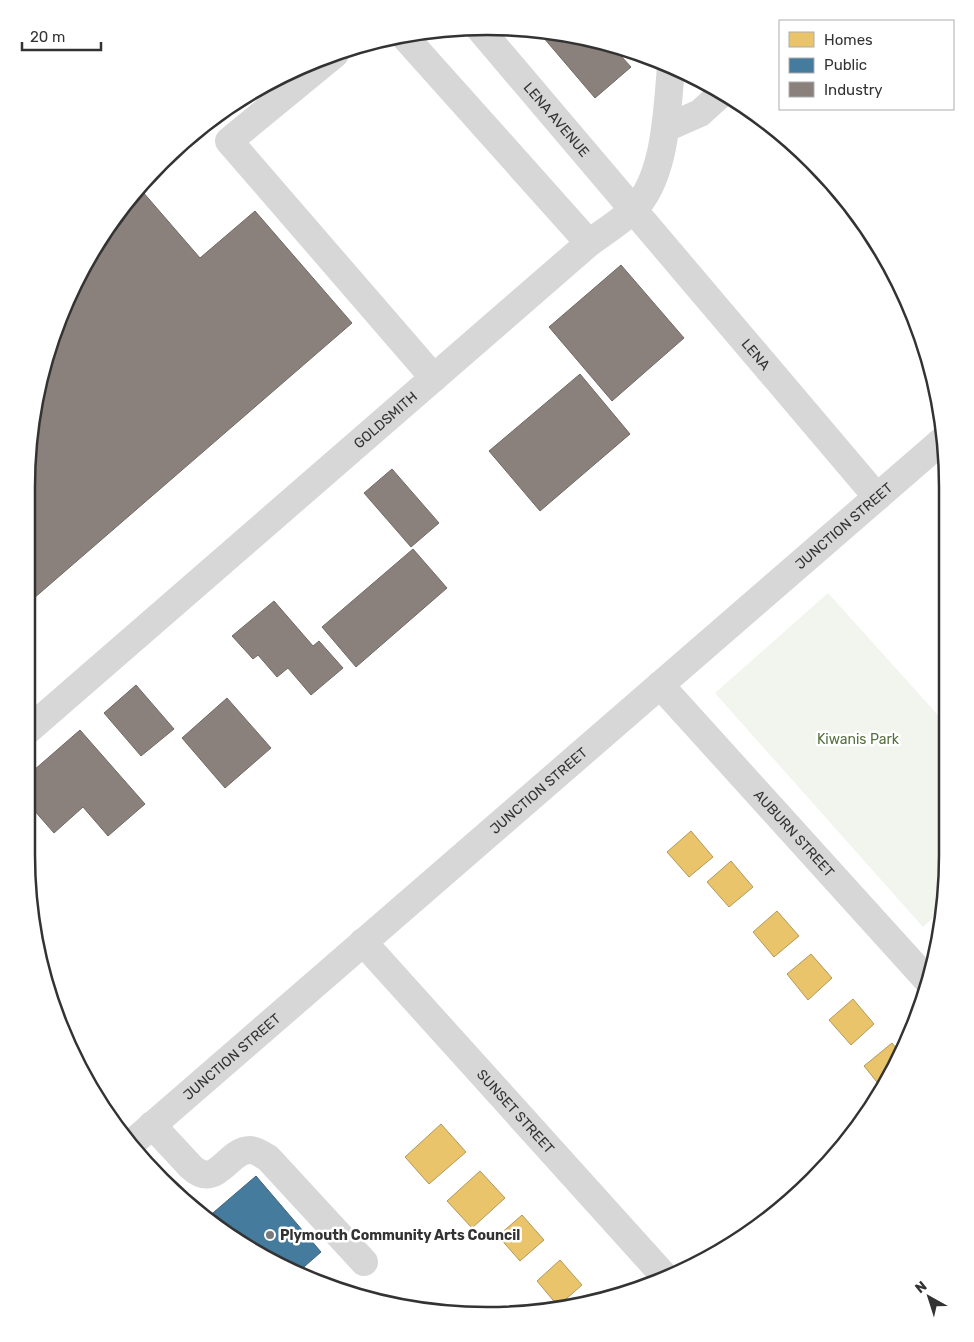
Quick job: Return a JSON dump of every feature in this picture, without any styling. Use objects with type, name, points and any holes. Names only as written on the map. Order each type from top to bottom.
[{"type":"street","name":"LENA AVENUE","points":[[486,35],[634,210]]},
{"type":"street","points":[[410,42],[589,243]]},
{"type":"street","points":[[319,67],[229,141],[434,378]]},
{"type":"street","name":"GOLDSMITH","points":[[35,724],[589,243],[634,210],[651,187],[666,128],[670,74]]},
{"type":"street","points":[[666,128],[700,113],[716,98]]},
{"type":"street","name":"LENA","points":[[634,210],[877,497]]},
{"type":"street","name":"JUNCTION STREET","points":[[136,1140],[937,445]]},
{"type":"street","name":"AUBURN STREET","points":[[660,685],[923,975]]},
{"type":"street","name":"SUNSET STREET","points":[[363,942],[660,1273]]},
{"type":"street","points":[[152,1126],[197,1173],[205,1175],[213,1173],[238,1154],[251,1150],[268,1158],[364,1262]]},
{"type":"green space","name":"Kiwanis Park","points":[[828,593],[939,716],[939,855],[935,917],[923,927],[715,693]]},
{"type":"building: Homes","points":[[691,831],[713,857],[689,877],[667,852]]},
{"type":"building: Homes","points":[[731,861],[753,887],[729,907],[707,882]]},
{"type":"building: Homes","points":[[777,911],[799,936],[774,957],[753,932]]},
{"type":"building: Homes","points":[[811,954],[832,978],[808,1000],[787,974]]},
{"type":"building: Homes","points":[[853,999],[874,1024],[851,1045],[829,1020]]},
{"type":"building: Homes","points":[[892,1043],[896,1047],[877,1082],[864,1066]]},
{"type":"building: Homes","points":[[441,1124],[466,1152],[429,1184],[405,1157]]},
{"type":"building: Homes","points":[[480,1171],[505,1198],[472,1228],[447,1201]]},
{"type":"building: Homes","points":[[522,1215],[544,1240],[520,1261],[498,1236]]},
{"type":"building: Homes","points":[[560,1260],[582,1285],[565,1300],[554,1302],[537,1281]]},
{"type":"building: Public","name":"Plymouth Community Arts Council","points":[[256,1176],[321,1252],[303,1268],[261,1246],[212,1214]]},
{"type":"building: Industry","points":[[545,39],[604,50],[620,55],[631,67],[595,98]]},
{"type":"building: Industry","points":[[144,193],[200,258],[255,211],[352,323],[35,597],[36,457],[39,428],[50,370],[69,314],[82,287],[111,236]]},
{"type":"building: Industry","points":[[621,265],[684,338],[612,401],[549,327]]},
{"type":"building: Industry","points":[[580,374],[630,434],[540,511],[489,451]]},
{"type":"building: Industry","points":[[392,469],[439,523],[411,547],[364,493]]},
{"type":"building: Industry","points":[[413,549],[447,588],[356,667],[322,627]]},
{"type":"building: Industry","points":[[274,601],[313,646],[319,641],[343,668],[311,695],[288,668],[277,677],[258,655],[253,659],[232,636]]},
{"type":"building: Industry","points":[[136,685],[174,729],[141,756],[104,713]]},
{"type":"building: Industry","points":[[227,698],[271,748],[225,788],[182,738]]},
{"type":"building: Industry","points":[[80,730],[145,804],[108,836],[83,807],[54,833],[35,811],[35,769]]},
{"type":"place","name":"Plymouth Community Arts Council","points":[[270,1235]]}]
